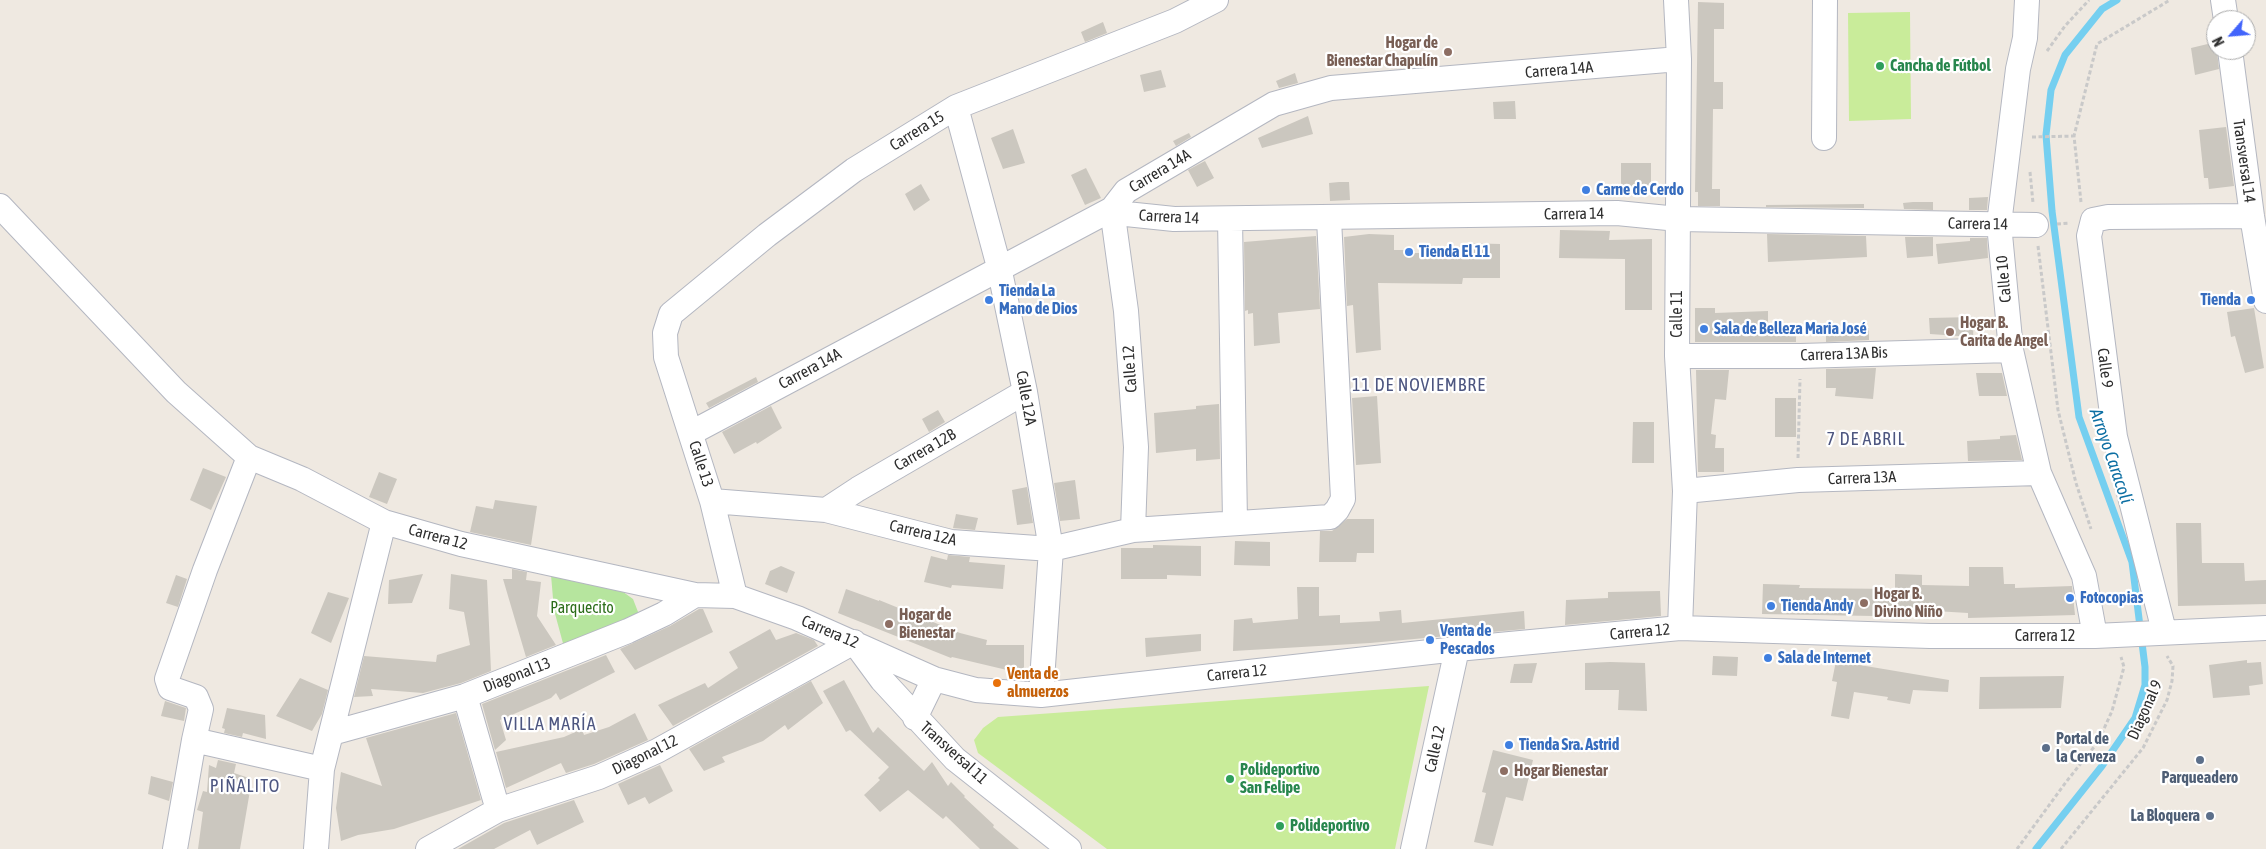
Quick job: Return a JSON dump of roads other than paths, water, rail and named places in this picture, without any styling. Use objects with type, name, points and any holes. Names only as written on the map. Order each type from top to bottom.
[{"type":"street","name":"Carrera 15","points":[[665,333],[671,314],[767,235],[854,170],[956,107],[1175,21],[1216,0]]},
{"type":"street","name":"Calle 11","points":[[1676,0],[1679,59],[1677,356],[1685,491],[1680,628]]},
{"type":"street","points":[[1824,138],[1825,0]]},
{"type":"street","name":"Calle 10","points":[[2027,0],[2024,38],[2015,89],[1999,224],[2011,350],[2039,473],[2113,638]]},
{"type":"street","name":"Carrera 14A","points":[[691,433],[1112,209],[1126,191],[1274,104],[1322,90],[1679,59]]},
{"type":"street","name":"Transversal 14","points":[[2231,60],[2252,216],[2266,301]]},
{"type":"street","name":"Calle 12A","points":[[956,107],[998,268],[1025,392],[1051,550],[1041,695]]},
{"type":"street","name":"Carrera 12","points":[[0,206],[176,392],[249,457],[302,479],[384,522],[461,544],[695,596],[735,596],[854,642],[934,679],[976,690],[1041,695],[1457,649],[1680,628],[1930,636],[2158,639],[2266,628]]},
{"type":"street","name":"Carrera 14","points":[[1112,209],[1126,214],[1174,219],[1330,219],[1617,213],[1678,219],[2036,225]]},
{"type":"street","name":"Calle 12","points":[[1112,209],[1126,311],[1136,447],[1133,530]]},
{"type":"street","name":"Calle 9","points":[[2158,639],[2115,437],[2089,236],[2093,220],[2108,217],[2252,216]]},
{"type":"street","points":[[1230,219],[1235,522]]},
{"type":"street","name":"Carrera 12A","points":[[712,501],[826,510],[951,542],[1051,550],[1133,530],[1156,530],[1235,522],[1330,517],[1337,510],[1343,499],[1330,219]]},
{"type":"street","name":"Calle 13","points":[[665,333],[666,357],[712,501],[735,596]]},
{"type":"street","name":"Carrera 13A Bis","points":[[1677,356],[1800,356],[2011,350]]},
{"type":"street","name":"Carrera 12B","points":[[826,510],[858,489],[1025,392]]},
{"type":"street","points":[[175,849],[201,709],[196,697],[170,688],[167,679],[205,570],[249,457]]},
{"type":"street","name":"Carrera 13A","points":[[1685,491],[1798,480],[2039,473]]},
{"type":"street","points":[[316,849],[322,769],[384,522]]},
{"type":"street","name":"Diagonal 13","points":[[332,733],[465,696],[628,630],[664,614],[695,596]]},
{"type":"street","name":"Transversal 11","points":[[854,642],[882,680],[915,718],[955,759],[1069,849]]},
{"type":"street","name":"Diagonal 12","points":[[428,849],[498,810],[599,777],[657,751],[854,642]]},
{"type":"street","name":"Calle 12","points":[[1413,849],[1457,649]]},
{"type":"street","points":[[915,718],[934,679]]},
{"type":"street","points":[[465,696],[498,810]]},
{"type":"street","points":[[194,740],[322,769]]},
{"type":"waterway","name":"Arroyo Caracolí","points":[[2036,849],[2102,766],[2135,718],[2145,685],[2145,667],[2132,562],[2079,417],[2052,211],[2046,135],[2051,90],[2065,55],[2102,9],[2117,0]]},
{"type":"place","name":"Hogar de Bienestar Chapulín","points":[[1448,52]]},
{"type":"place","name":"Cancha de Fútbol","points":[[1880,66]]},
{"type":"place","name":"Carne de Cerdo","points":[[1586,190]]},
{"type":"place","name":"Tienda El 11","points":[[1409,252]]},
{"type":"place","name":"Tienda La Mano de Dios","points":[[989,300]]},
{"type":"place","name":"Tienda","points":[[2251,300]]},
{"type":"place","name":"Sala de Belleza Maria José","points":[[1704,329]]},
{"type":"place","name":"Hogar B. Carita de Angel","points":[[1950,332]]},
{"type":"place","name":"Fotocopias","points":[[2070,598]]},
{"type":"place","name":"Hogar B. Divino Niño","points":[[1864,603]]},
{"type":"place","name":"Tienda Andy","points":[[1771,606]]},
{"type":"place","name":"Hogar de Bienestar","points":[[889,624]]},
{"type":"place","name":"Venta de Pescados","points":[[1430,640]]},
{"type":"place","name":"Sala de Internet","points":[[1768,658]]},
{"type":"place","name":"Venta de almuerzos","points":[[997,683]]},
{"type":"place","name":"Tienda Sra. Astrid","points":[[1509,745]]},
{"type":"place","name":"Portal de la Cerveza","points":[[2046,748]]},
{"type":"place","name":"Parqueadero","points":[[2200,760]]},
{"type":"place","name":"Hogar Bienestar","points":[[1504,771]]},
{"type":"place","name":"Polideportivo San Felipe","points":[[1230,779]]},
{"type":"place","name":"La Bloquera","points":[[2210,816]]},
{"type":"place","name":"Polideportivo","points":[[1280,826]]},
{"type":"district","name":"11 DE NOVIEMBRE","points":[[1419,385]]},
{"type":"district","name":"7 DE ABRIL","points":[[1866,439]]},
{"type":"district","name":"VILLA MARÍA","points":[[550,724]]},
{"type":"district","name":"PIÑALITO","points":[[245,786]]},
{"type":"park label","name":"Parquecito","points":[[582,608]]}]
